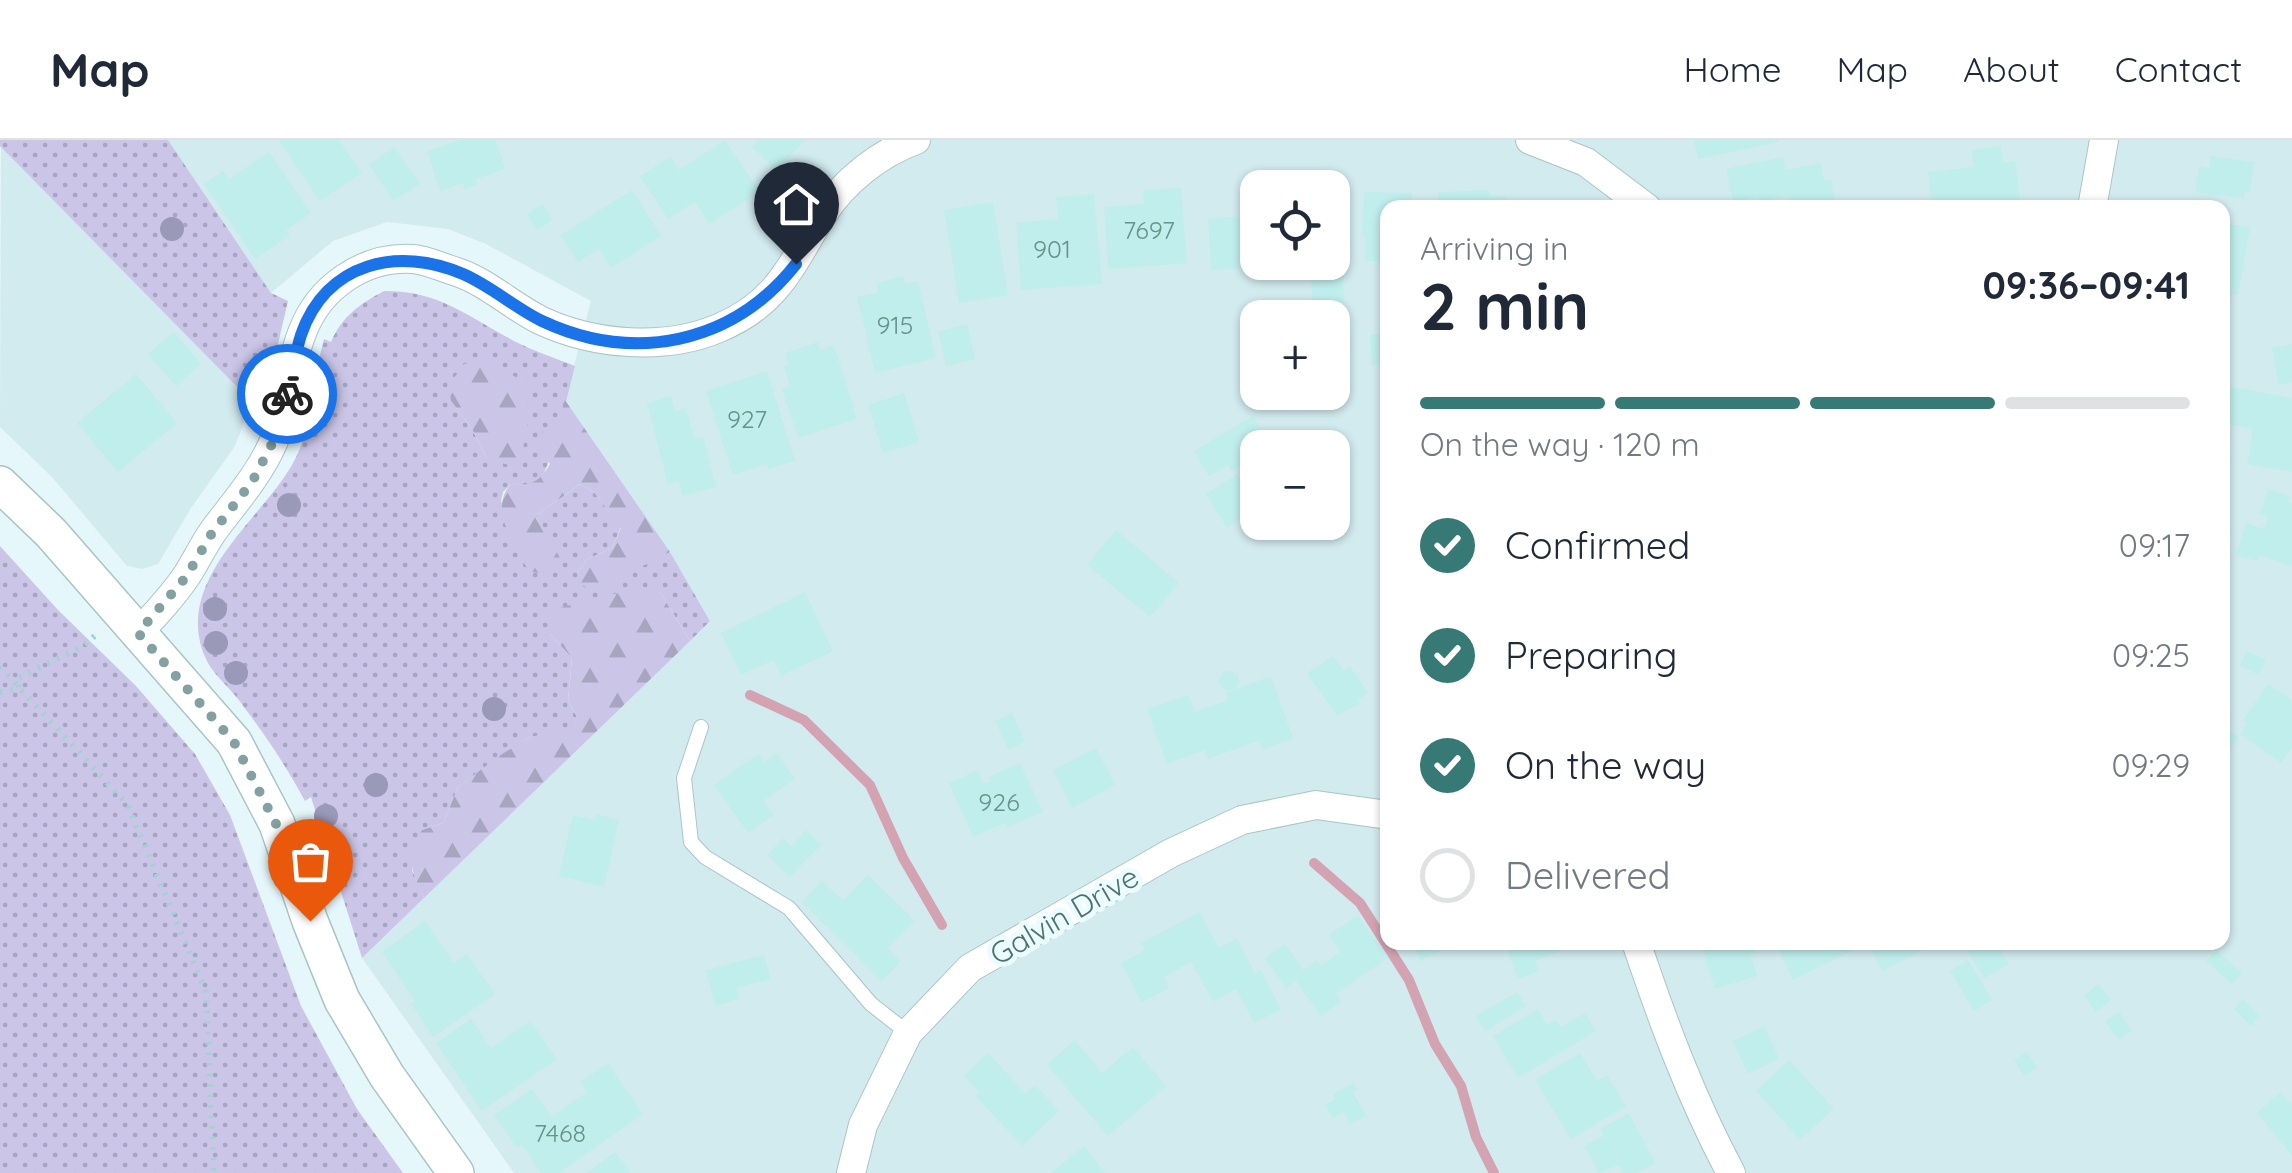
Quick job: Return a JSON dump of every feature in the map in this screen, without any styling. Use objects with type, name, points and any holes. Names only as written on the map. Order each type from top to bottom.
[{"type":"street","points":[[130,624],[186,577],[212,533],[252,482],[273,442],[302,332],[322,298],[341,280],[371,263],[415,259],[464,274],[544,322],[602,338],[641,343],[682,338],[719,328],[776,290],[796,264],[825,211],[864,168],[916,140]]},
{"type":"street","points":[[1530,140],[1586,162],[1636,200]]},
{"type":"street","points":[[2093,200],[2104,140]]},
{"type":"street","points":[[0,484],[51,533],[234,742],[276,824],[342,1000],[386,1076],[456,1173]]},
{"type":"street","name":"Galvin Drive","points":[[851,1173],[862,1125],[908,1034],[970,968],[1171,854],[1242,820],[1316,806],[1380,814]]},
{"type":"street","points":[[1639,950],[1671,1046],[1731,1173]]},
{"type":"lane","points":[[701,727],[684,778],[691,842],[705,857],[789,908],[871,1004],[908,1034]]},
{"type":"path","points":[[19,689],[18,678],[130,624]]},
{"type":"path","points":[[0,666],[127,804],[206,992],[214,1173]]},
{"type":"path","points":[[0,692],[19,689]]},
{"type":"shaded area","points":[[168,140],[2292,140],[2292,1173],[514,1173],[362,958],[710,621],[670,552],[565,400],[591,301],[486,244],[448,229],[387,222],[333,241],[271,293]]},
{"type":"shaded area","points":[[1,145],[252,402],[235,446],[158,564],[142,569],[127,566],[52,477],[0,427]]},
{"type":"green space","points":[[0,140],[168,140],[271,293],[288,301],[264,404],[252,402],[0,146]]},
{"type":"green space","points":[[384,291],[438,301],[516,342],[575,366],[545,472],[534,483],[511,484],[503,492],[501,501],[529,570],[552,575],[559,558],[536,516],[579,484],[594,492],[621,527],[612,548],[586,560],[577,574],[625,568],[670,552],[710,621],[690,641],[660,592],[550,634],[572,658],[568,700],[577,717],[573,727],[528,738],[458,787],[443,823],[422,830],[412,870],[424,898],[362,958],[311,797],[305,801],[256,724],[211,668],[198,629],[200,603],[210,578],[277,487],[299,450],[309,420],[324,339],[331,342],[346,318]],"holes":[[[528,383],[487,459],[472,429],[451,401]]]},
{"type":"green space","points":[[485,362],[528,383],[527,428],[521,460],[509,465],[487,459],[472,429],[451,401],[449,385],[464,364]]},
{"type":"green space","points":[[565,400],[670,552],[625,570],[613,585],[595,592],[582,585],[577,574],[586,560],[612,548],[621,528],[594,492],[579,484],[536,516],[560,558],[552,576],[529,571],[511,540],[503,516],[502,504],[511,484],[534,482],[550,464],[538,448],[543,431],[558,422]]},
{"type":"green space","points":[[0,546],[136,686],[195,754],[230,815],[301,1006],[357,1109],[403,1173],[0,1173]]},
{"type":"green space","points":[[660,592],[690,641],[424,898],[413,871],[413,849],[422,830],[443,823],[458,787],[528,738],[573,726],[577,717],[568,700],[572,658],[550,634],[551,610],[618,593]]},
{"type":"building","points":[[279,140],[339,140],[362,173],[320,201]]},
{"type":"building","points":[[460,140],[496,140],[505,169],[476,179],[477,185],[465,189],[463,183],[440,191],[427,151]]},
{"type":"building","points":[[725,140],[760,192],[709,224],[695,202],[668,219],[640,176],[670,157],[679,170]]},
{"type":"building","points":[[758,140],[806,140],[776,170],[752,147]]},
{"type":"building","points":[[1694,140],[1779,140],[1779,142],[1698,159]]},
{"type":"building","points":[[2001,146],[2003,163],[2015,161],[2020,200],[1931,200],[1928,172],[1973,167],[1972,150]]},
{"type":"building","points":[[394,147],[420,184],[394,201],[369,165]]},
{"type":"building","points":[[269,152],[311,213],[286,230],[290,235],[255,259],[204,184],[223,171],[229,179]]},
{"type":"building","points":[[2210,156],[2254,162],[2250,192],[2245,192],[2244,199],[2195,192],[2199,166],[2209,168]]},
{"type":"building","points":[[1783,157],[1786,170],[1821,163],[1824,181],[1831,180],[1835,200],[1789,200],[1788,196],[1733,200],[1726,169]]},
{"type":"building","points":[[1181,188],[1187,263],[1108,269],[1104,207],[1144,204],[1143,190]]},
{"type":"building","points":[[632,190],[661,236],[611,268],[599,249],[578,262],[561,235]]},
{"type":"building","points":[[1489,190],[1490,197],[1506,196],[1506,200],[1438,200],[1438,192]]},
{"type":"building","points":[[1364,192],[1412,193],[1412,200],[1380,200],[1380,261],[1365,261]]},
{"type":"building","points":[[1094,194],[1102,284],[1021,290],[1016,223],[1058,219],[1056,197]]},
{"type":"building","points":[[993,202],[1008,295],[959,303],[944,210]]},
{"type":"building","points":[[542,204],[553,220],[537,230],[527,214]]},
{"type":"building","points":[[1240,216],[1240,268],[1211,270],[1208,219]]},
{"type":"building","points":[[2230,224],[2250,227],[2238,295],[2230,294]]},
{"type":"building","points":[[903,276],[905,284],[918,281],[936,358],[875,373],[857,297],[879,292],[877,283]]},
{"type":"building","points":[[1311,280],[1343,280],[1344,300],[1312,300]]},
{"type":"building","points":[[967,324],[975,359],[946,366],[938,331]]},
{"type":"building","points":[[174,332],[201,364],[176,386],[148,354]]},
{"type":"building","points":[[1370,334],[1380,334],[1380,365],[1371,365]]},
{"type":"building","points":[[818,342],[820,350],[834,345],[857,419],[798,438],[782,389],[790,386],[784,367],[789,365],[785,353]]},
{"type":"building","points":[[2292,344],[2292,382],[2279,385],[2272,348]]},
{"type":"building","points":[[767,371],[795,461],[768,469],[767,464],[733,475],[706,391]]},
{"type":"building","points":[[136,374],[177,423],[118,472],[77,423]]},
{"type":"building","points":[[2230,387],[2292,398],[2292,472],[2247,464],[2253,429],[2230,425]]},
{"type":"building","points":[[904,393],[919,442],[883,453],[868,405]]},
{"type":"building","points":[[671,396],[675,411],[686,408],[694,438],[703,437],[716,487],[682,496],[679,481],[668,484],[647,403]]},
{"type":"building","points":[[1253,416],[1261,430],[1240,430],[1240,466],[1232,471],[1228,465],[1209,476],[1194,451]]},
{"type":"building","points":[[1237,474],[1240,519],[1227,527],[1206,494]]},
{"type":"building","points":[[2268,489],[2290,496],[2292,566],[2259,555],[2257,561],[2236,555],[2246,523],[2264,529],[2268,517],[2260,514]]},
{"type":"building","points":[[1116,530],[1179,583],[1150,617],[1087,565]]},
{"type":"building","points":[[805,592],[833,651],[781,676],[773,660],[741,675],[721,633]]},
{"type":"building","points":[[2247,651],[2266,660],[2259,675],[2240,666]]},
{"type":"building","points":[[1333,656],[1344,671],[1350,667],[1368,693],[1358,700],[1360,704],[1337,715],[1307,673]]},
{"type":"building","points":[[1229,671],[1239,681],[1229,691],[1219,681]]},
{"type":"building","points":[[1271,676],[1293,738],[1262,750],[1258,741],[1208,759],[1205,750],[1167,764],[1147,709],[1189,695],[1195,712],[1228,700],[1226,693]]},
{"type":"building","points":[[2268,684],[2292,700],[2292,748],[2281,763],[2240,734],[2247,723],[2243,720]]},
{"type":"building","points":[[1012,713],[1025,742],[1008,749],[995,721]]},
{"type":"building","points":[[2230,731],[2239,737],[2230,750]]},
{"type":"building","points":[[1096,748],[1115,785],[1072,808],[1053,770]]},
{"type":"building","points":[[777,753],[795,779],[763,801],[773,815],[748,833],[714,785],[758,754],[764,762]]},
{"type":"building","points":[[1020,763],[1043,812],[973,837],[949,783],[978,770],[984,784],[990,781],[988,777]]},
{"type":"building","points":[[596,814],[619,820],[604,887],[559,876],[573,815],[595,820]]},
{"type":"building","points":[[806,830],[821,845],[790,877],[767,855],[783,838],[791,846]]},
{"type":"building","points":[[868,875],[915,921],[888,948],[901,961],[882,981],[802,902],[822,881],[843,901]]},
{"type":"building","points":[[1200,912],[1219,948],[1237,939],[1255,973],[1261,970],[1281,1009],[1254,1023],[1236,989],[1213,1002],[1191,962],[1164,977],[1169,988],[1141,1003],[1121,963],[1145,950],[1141,943]]},
{"type":"building","points":[[1358,915],[1388,958],[1336,994],[1341,1002],[1321,1016],[1296,981],[1286,988],[1265,958],[1285,944],[1303,970],[1317,960],[1321,966],[1340,952],[1329,935]]},
{"type":"building","points":[[425,921],[454,963],[467,954],[495,994],[433,1037],[411,1004],[415,1001],[382,952]]},
{"type":"building","points":[[1415,950],[1441,950],[1420,961]]},
{"type":"building","points":[[1507,950],[1562,950],[1535,961],[1539,971],[1518,979]]},
{"type":"building","points":[[1703,950],[1754,950],[1750,954],[1757,976],[1715,989]]},
{"type":"building","points":[[1778,950],[1854,950],[1793,980]]},
{"type":"building","points":[[1871,950],[1923,950],[1882,971]]},
{"type":"building","points":[[1967,950],[2001,950],[2009,964],[1984,978]]},
{"type":"building","points":[[2216,950],[2242,973],[2232,984],[2206,961]]},
{"type":"building","points":[[764,955],[771,979],[736,988],[739,999],[715,1006],[706,970]]},
{"type":"building","points":[[1968,960],[1992,1000],[1974,1011],[1950,971]]},
{"type":"building","points":[[2098,984],[2111,1000],[2096,1012],[2084,996]]},
{"type":"building","points":[[1517,992],[1526,1006],[1485,1031],[1476,1016]]},
{"type":"building","points":[[2243,999],[2260,1016],[2251,1026],[2234,1009]]},
{"type":"building","points":[[1538,1009],[1547,1025],[1556,1020],[1561,1027],[1585,1013],[1596,1031],[1518,1078],[1493,1036]]},
{"type":"building","points":[[2119,1012],[2132,1030],[2119,1040],[2105,1022]]},
{"type":"building","points":[[471,1019],[491,1048],[530,1021],[557,1059],[482,1111],[436,1043]]},
{"type":"building","points":[[1764,1026],[1779,1059],[1748,1074],[1733,1041]]},
{"type":"building","points":[[1075,1040],[1102,1073],[1133,1047],[1166,1086],[1108,1136],[1047,1065]]},
{"type":"building","points":[[2027,1052],[2037,1068],[2024,1076],[2014,1060]]},
{"type":"building","points":[[988,1053],[1026,1094],[1035,1085],[1059,1111],[1022,1146],[975,1095],[979,1092],[964,1076]]},
{"type":"building","points":[[1580,1053],[1597,1081],[1607,1075],[1626,1106],[1571,1139],[1535,1080]]},
{"type":"building","points":[[1789,1060],[1834,1109],[1800,1140],[1756,1091]]},
{"type":"building","points":[[608,1063],[643,1114],[559,1173],[541,1173],[494,1115],[532,1089],[552,1116],[587,1092],[580,1082]]},
{"type":"building","points":[[1353,1083],[1357,1090],[1353,1092],[1366,1116],[1350,1124],[1343,1112],[1332,1118],[1325,1104],[1336,1099],[1333,1094]]},
{"type":"building","points":[[2280,1092],[2292,1104],[2292,1156],[2257,1113]]},
{"type":"building","points":[[1629,1113],[1655,1163],[1636,1173],[1623,1173],[1619,1165],[1599,1173],[1584,1146],[1603,1136],[1600,1129]]},
{"type":"building","points":[[1084,1146],[1105,1173],[1051,1173]]},
{"type":"building","points":[[615,1152],[631,1173],[587,1173]]},
{"type":"waterway","points":[[750,695],[804,720],[870,785],[903,858],[942,925]]},
{"type":"waterway","points":[[1314,863],[1360,903],[1380,934]]},
{"type":"waterway","points":[[1390,950],[1409,980],[1435,1044],[1461,1086],[1476,1137],[1494,1173]]},
{"type":"way so far","points":[[287,394],[273,442],[252,482],[212,533],[186,577],[138,633],[234,742],[276,824],[310,921]]},
{"type":"route","points":[[287,394],[302,332],[322,298],[341,280],[371,263],[415,259],[464,274],[544,322],[602,338],[641,343],[719,328],[776,290],[796,264]]}]
